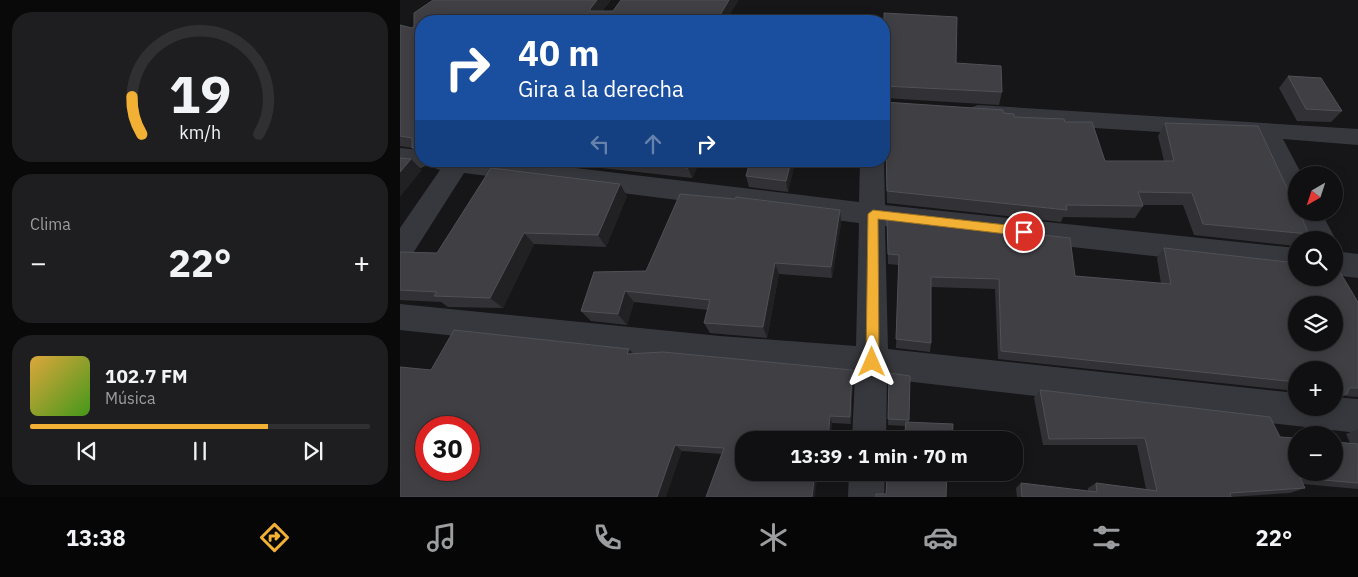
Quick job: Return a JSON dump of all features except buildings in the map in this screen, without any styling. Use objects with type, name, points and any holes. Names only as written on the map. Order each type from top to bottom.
[{"type":"street","points":[[952,111],[1358,137]]},
{"type":"street","points":[[1267,130],[1288,172]]},
{"type":"street","points":[[400,157],[415,158]]},
{"type":"street","points":[[400,250],[450,167]]},
{"type":"street","points":[[493,167],[873,214],[1288,259]]},
{"type":"street","points":[[869,431],[872,362],[872,167]]},
{"type":"street","points":[[400,317],[711,349],[872,362],[1358,416]]},
{"type":"street","points":[[866,497],[867,481]]},
{"type":"route","points":[[872,362],[873,214],[1024,232]]}]
